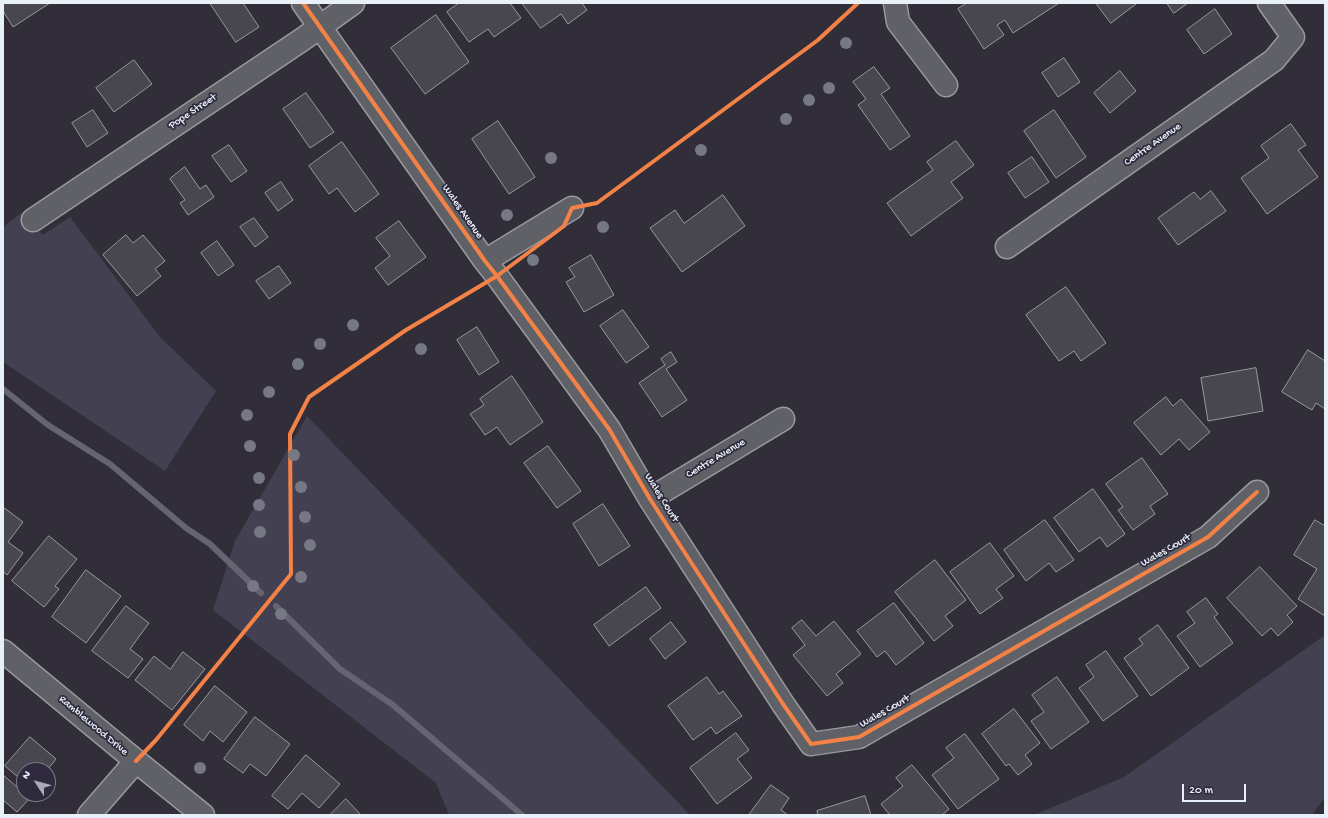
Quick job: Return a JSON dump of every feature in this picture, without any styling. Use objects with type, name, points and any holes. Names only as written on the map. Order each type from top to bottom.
[{"type":"street","name":"Wales Avenue","points":[[303,3],[485,261],[609,429]]},
{"type":"street","name":"Pope Street","points":[[33,220],[303,39],[353,3]]},
{"type":"street","points":[[895,3],[898,22],[946,85]]},
{"type":"street","name":"Centre Avenue","points":[[1008,246],[1274,60],[1292,37],[1269,3]]},
{"type":"street","points":[[485,261],[572,208]]},
{"type":"street","name":"Centre Avenue","points":[[650,499],[783,419]]},
{"type":"street","name":"Wales Court","points":[[609,429],[650,499],[783,704],[811,744],[859,737],[1208,537],[1257,492]]},
{"type":"street","name":"Ramblewood Drive","points":[[3,651],[203,815]]},
{"type":"street","points":[[90,815],[136,761]]},
{"type":"shaded area","points":[[21,213],[43,235],[70,217],[160,337],[216,391],[165,471],[3,362],[3,227]]},
{"type":"shaded area","points":[[307,416],[690,815],[449,815],[436,783],[213,610],[235,541]]},
{"type":"shaded area","points":[[1325,635],[1325,797],[1312,815],[1034,815],[1124,777]]},
{"type":"building","points":[[3,3],[50,3],[13,27],[3,11]]},
{"type":"building","points":[[210,3],[243,3],[259,27],[236,42]]},
{"type":"building","points":[[459,3],[510,3],[521,18],[494,37],[488,29],[469,42],[447,12]]},
{"type":"building","points":[[522,3],[582,3],[587,10],[568,24],[561,14],[541,28]]},
{"type":"building","points":[[967,3],[1059,3],[1013,33],[1005,20],[997,25],[1004,35],[984,49],[958,9]]},
{"type":"building","points":[[1096,3],[1135,3],[1136,4],[1111,23]]},
{"type":"building","points":[[1167,3],[1188,3],[1174,13]]},
{"type":"building","points":[[1215,9],[1232,34],[1204,54],[1187,30]]},
{"type":"building","points":[[436,15],[469,62],[425,94],[391,48]]},
{"type":"building","points":[[1064,58],[1080,82],[1058,97],[1042,73]]},
{"type":"building","points":[[134,60],[152,84],[114,112],[96,88]]},
{"type":"building","points":[[874,67],[890,88],[881,94],[910,136],[890,150],[858,105],[866,99],[853,82]]},
{"type":"building","points":[[1120,71],[1136,91],[1110,113],[1094,93]]},
{"type":"building","points":[[306,93],[334,132],[310,148],[283,109]]},
{"type":"building","points":[[93,110],[108,133],[87,147],[72,123]]},
{"type":"building","points":[[1054,110],[1086,157],[1056,178],[1024,131]]},
{"type":"building","points":[[498,121],[535,177],[509,194],[472,139]]},
{"type":"building","points":[[1291,124],[1306,145],[1298,150],[1318,177],[1267,214],[1241,178],[1269,158],[1261,146]]},
{"type":"building","points":[[956,141],[974,165],[951,182],[963,198],[911,236],[887,203],[933,170],[927,162]]},
{"type":"building","points":[[342,142],[379,194],[355,212],[337,188],[329,194],[309,166]]},
{"type":"building","points":[[229,145],[247,171],[231,182],[212,156]]},
{"type":"building","points":[[1032,157],[1049,182],[1025,198],[1008,173]]},
{"type":"building","points":[[185,167],[200,189],[206,185],[214,197],[188,215],[180,203],[185,200],[170,179]]},
{"type":"building","points":[[281,182],[293,200],[278,211],[265,193]]},
{"type":"building","points":[[1211,191],[1226,211],[1178,245],[1158,218],[1194,192],[1200,199]]},
{"type":"building","points":[[723,195],[745,226],[682,272],[650,228],[675,210],[684,223]]},
{"type":"building","points":[[254,218],[268,237],[255,247],[240,227]]},
{"type":"building","points":[[399,221],[426,257],[388,285],[375,268],[390,256],[376,238]]},
{"type":"building","points":[[126,235],[133,243],[143,235],[165,261],[155,269],[161,276],[137,296],[103,255]]},
{"type":"building","points":[[217,241],[234,265],[218,276],[201,253]]},
{"type":"building","points":[[591,255],[614,295],[584,312],[566,282],[575,277],[569,268]]},
{"type":"building","points":[[279,266],[291,283],[269,299],[256,281]]},
{"type":"building","points":[[1066,287],[1106,343],[1081,361],[1074,351],[1059,361],[1026,315]]},
{"type":"building","points":[[623,310],[649,347],[626,363],[600,326]]},
{"type":"building","points":[[477,327],[499,362],[479,375],[457,340]]},
{"type":"building","points":[[1308,350],[1325,361],[1325,409],[1316,403],[1312,410],[1282,392]]},
{"type":"building","points":[[671,352],[677,362],[666,369],[687,400],[662,417],[639,383],[665,365],[661,359]]},
{"type":"building","points":[[1256,368],[1263,411],[1208,421],[1201,378]]},
{"type":"building","points":[[512,376],[543,422],[510,445],[497,427],[485,435],[470,414],[484,405],[480,399]]},
{"type":"building","points":[[1166,397],[1173,406],[1181,399],[1210,432],[1189,450],[1179,439],[1161,455],[1134,423]]},
{"type":"building","points":[[548,446],[581,491],[557,508],[524,463]]},
{"type":"building","points":[[1142,458],[1168,494],[1150,506],[1155,514],[1133,530],[1118,510],[1123,507],[1106,484]]},
{"type":"building","points":[[1093,489],[1125,534],[1107,547],[1100,537],[1079,552],[1054,518]]},
{"type":"building","points":[[603,504],[630,546],[599,566],[573,524]]},
{"type":"building","points":[[3,507],[23,522],[8,542],[23,553],[7,575],[3,571]]},
{"type":"building","points":[[1045,520],[1074,560],[1056,572],[1049,563],[1026,581],[1004,550]]},
{"type":"building","points":[[1315,520],[1325,526],[1325,616],[1298,599],[1317,569],[1294,555]]},
{"type":"building","points":[[49,536],[77,559],[55,586],[59,589],[44,607],[12,581]]},
{"type":"building","points":[[990,543],[1014,576],[996,589],[1003,598],[980,614],[950,572]]},
{"type":"building","points":[[935,560],[966,600],[945,616],[953,626],[934,641],[895,592]]},
{"type":"building","points":[[1260,567],[1297,606],[1287,615],[1293,622],[1278,636],[1271,628],[1262,636],[1227,598]]},
{"type":"building","points":[[86,570],[121,596],[86,643],[52,617]]},
{"type":"building","points":[[646,587],[661,608],[609,646],[594,625]]},
{"type":"building","points":[[1206,598],[1218,614],[1214,617],[1233,643],[1200,667],[1177,636],[1195,623],[1187,612]]},
{"type":"building","points":[[894,603],[924,643],[896,665],[885,651],[877,657],[857,631]]},
{"type":"building","points":[[126,606],[149,623],[130,649],[143,659],[128,678],[92,651]]},
{"type":"building","points":[[802,620],[816,636],[834,621],[861,654],[836,674],[843,683],[827,696],[793,655],[805,645],[792,628]]},
{"type":"building","points":[[671,622],[686,642],[665,659],[650,639]]},
{"type":"building","points":[[1158,625],[1189,668],[1151,696],[1124,658],[1143,644],[1139,639]]},
{"type":"building","points":[[1106,651],[1138,696],[1103,721],[1079,688],[1094,677],[1086,665]]},
{"type":"building","points":[[183,652],[205,669],[172,710],[135,680],[154,656],[170,669]]},
{"type":"building","points":[[707,677],[719,694],[723,691],[742,716],[716,734],[711,727],[693,740],[668,706]]},
{"type":"building","points":[[1057,677],[1089,722],[1051,749],[1031,721],[1044,712],[1032,695]]},
{"type":"building","points":[[215,686],[247,712],[223,742],[210,731],[203,741],[184,725]]},
{"type":"building","points":[[1014,709],[1040,743],[1025,755],[1032,764],[1018,775],[1009,764],[1006,766],[982,734]]},
{"type":"building","points":[[255,717],[290,744],[266,776],[250,764],[243,773],[224,759]]},
{"type":"building","points":[[736,733],[749,750],[737,759],[752,778],[717,804],[690,768]]},
{"type":"building","points":[[965,734],[999,779],[958,809],[932,775],[954,758],[946,748]]},
{"type":"building","points":[[30,737],[56,759],[54,762],[16,762],[16,775],[5,766]]},
{"type":"building","points":[[306,755],[340,784],[319,808],[302,793],[288,809],[272,796]]},
{"type":"building","points":[[912,765],[949,809],[942,815],[890,815],[881,804],[903,786],[896,778]]},
{"type":"building","points":[[3,775],[16,786],[16,802],[26,802],[17,812],[3,800]]},
{"type":"building","points":[[771,785],[789,798],[781,810],[788,815],[749,815]]},
{"type":"building","points":[[865,796],[871,815],[818,815],[817,811]]},
{"type":"building","points":[[346,799],[361,815],[330,815]]},
{"type":"waterway","points":[[3,389],[48,425],[110,464],[186,528],[210,544],[261,593]]},
{"type":"waterway","points":[[276,606],[340,669],[393,705],[522,815]]},
{"type":"cycle path","points":[[303,3],[485,261],[609,429],[650,499],[783,704],[811,744],[859,737],[1208,537],[1257,492]]},
{"type":"cycle path","points":[[136,761],[156,740],[291,574],[290,434],[309,397],[406,330],[497,276],[564,226],[572,208],[597,203],[818,40],[858,3]]}]
